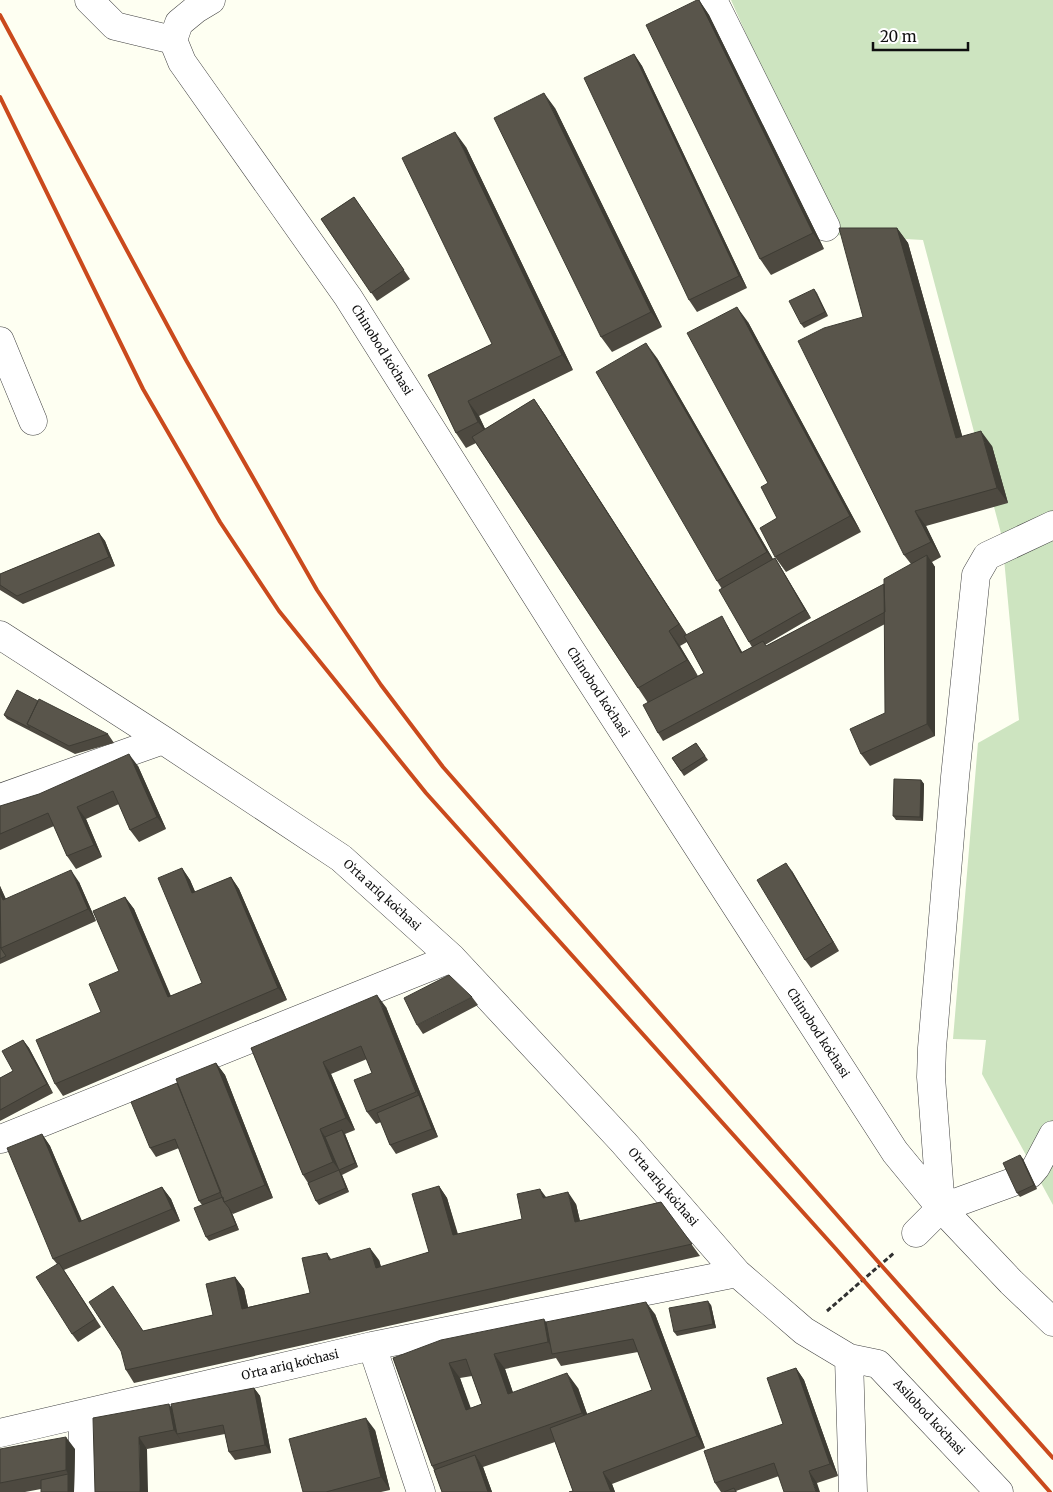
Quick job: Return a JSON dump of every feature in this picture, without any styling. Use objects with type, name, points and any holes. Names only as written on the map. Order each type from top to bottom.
[{"type":"street","points":[[89,0],[115,26],[173,40],[179,23],[211,0]]},
{"type":"street","points":[[713,0],[826,227]]},
{"type":"street","name":"Chinobod koʻchasi","points":[[173,40],[182,62],[348,297],[564,640],[895,1152],[941,1208],[1011,1282],[1053,1322]]},
{"type":"street","points":[[0,341],[33,421]]},
{"type":"street","points":[[941,1208],[931,1077],[932,1048],[955,777],[976,575],[988,556],[1053,525]]},
{"type":"street","name":"Oʻrta ariq koʻchasi","points":[[0,636],[163,740],[341,858],[452,958],[624,1142],[737,1273],[372,1346],[0,1433]]},
{"type":"street","points":[[0,798],[163,740]]},
{"type":"street","points":[[0,1139],[452,958]]},
{"type":"street","points":[[916,1233],[941,1208],[1022,1178],[1036,1167],[1053,1135]]},
{"type":"street","name":"Asilobod koʻchasi","points":[[737,1273],[804,1331],[849,1358],[878,1364],[999,1492]]},
{"type":"street","points":[[372,1346],[421,1492]]},
{"type":"street","points":[[849,1358],[853,1492]]},
{"type":"street","points":[[82,1492],[83,1414]]},
{"type":"path","points":[[804,1331],[916,1233]]},
{"type":"green space","points":[[731,0],[1053,0],[1053,1205],[982,1074],[986,1040],[953,1039],[978,743],[1019,720],[1002,537],[923,240],[835,235]]},
{"type":"building","points":[[699,0],[813,233],[760,259],[646,25]]},
{"type":"building","points":[[634,54],[739,276],[689,300],[584,78]]},
{"type":"building","points":[[544,93],[651,312],[601,337],[494,118]]},
{"type":"building","points":[[455,132],[562,355],[468,401],[478,422],[456,433],[428,375],[492,344],[402,158]]},
{"type":"building","points":[[354,197],[404,270],[371,293],[321,219]]},
{"type":"building","points":[[839,228],[897,228],[956,438],[981,431],[997,488],[915,511],[931,542],[904,555],[798,341],[824,328],[863,317]]},
{"type":"building","points":[[814,289],[825,312],[801,324],[789,301]]},
{"type":"building","points":[[737,307],[850,516],[775,557],[760,528],[777,518],[761,487],[768,483],[687,333]]},
{"type":"building","points":[[646,343],[767,552],[717,581],[596,372]]},
{"type":"building","points":[[534,399],[679,624],[669,631],[687,660],[638,688],[472,437]]},
{"type":"building","points":[[99,533],[109,557],[17,596],[0,585],[0,574]]},
{"type":"building","points":[[927,555],[927,724],[861,754],[850,729],[885,713],[884,579]]},
{"type":"building","points":[[775,558],[805,610],[749,642],[719,590]]},
{"type":"building","points":[[884,584],[885,612],[658,733],[643,705],[704,673],[684,636],[722,616],[741,653],[763,641],[766,646]]},
{"type":"building","points":[[17,690],[38,701],[27,724],[30,728],[4,715]]},
{"type":"building","points":[[39,699],[108,734],[69,746],[27,724]]},
{"type":"building","points":[[696,743],[705,756],[681,771],[672,758]]},
{"type":"building","points":[[129,754],[157,817],[130,830],[113,791],[77,807],[94,845],[67,856],[48,813],[0,834],[0,806],[39,794]]},
{"type":"building","points":[[894,779],[921,780],[920,817],[893,816]]},
{"type":"building","points":[[786,863],[833,942],[805,960],[757,880]]},
{"type":"building","points":[[182,868],[192,893],[231,877],[278,988],[55,1084],[36,1040],[101,1012],[89,984],[119,971],[93,911],[125,897],[168,997],[202,983],[158,878]]},
{"type":"building","points":[[71,870],[88,909],[1,948],[0,893],[3,900]]},
{"type":"building","points":[[0,947],[6,956],[0,959]]},
{"type":"building","points":[[449,975],[472,997],[417,1025],[404,998]]},
{"type":"building","points":[[377,995],[416,1092],[367,1112],[354,1080],[372,1073],[361,1046],[323,1062],[346,1118],[320,1129],[333,1162],[303,1175],[251,1048]]},
{"type":"building","points":[[23,1040],[47,1084],[0,1110],[0,1078],[13,1071],[2,1051]]},
{"type":"building","points":[[216,1063],[265,1185],[224,1202],[176,1079]]},
{"type":"building","points":[[177,1083],[221,1192],[199,1201],[175,1139],[150,1148],[131,1102]]},
{"type":"building","points":[[419,1095],[432,1129],[390,1145],[377,1113]]},
{"type":"building","points":[[342,1130],[355,1163],[339,1170],[325,1137]]},
{"type":"building","points":[[42,1134],[79,1222],[162,1187],[172,1209],[53,1259],[7,1148]]},
{"type":"building","points":[[1020,1155],[1034,1185],[1017,1193],[1003,1163]]},
{"type":"building","points":[[339,1170],[346,1188],[316,1201],[308,1183]]},
{"type":"building","points":[[439,1186],[453,1235],[522,1219],[517,1194],[540,1189],[543,1198],[568,1192],[575,1222],[661,1202],[692,1244],[126,1370],[121,1351],[89,1302],[113,1286],[143,1331],[213,1315],[206,1284],[235,1277],[242,1309],[310,1293],[302,1258],[327,1253],[329,1260],[370,1248],[376,1268],[429,1252],[412,1194]]},
{"type":"building","points":[[223,1197],[236,1225],[206,1237],[194,1208]]},
{"type":"building","points":[[59,1263],[95,1319],[72,1334],[36,1277]]},
{"type":"building","points":[[708,1301],[713,1324],[674,1332],[669,1308]]},
{"type":"building","points":[[646,1302],[697,1436],[603,1472],[611,1492],[569,1492],[573,1491],[550,1428],[652,1390],[633,1339],[552,1354],[546,1322]]},
{"type":"building","points":[[544,1319],[548,1342],[494,1354],[508,1394],[567,1373],[582,1413],[432,1466],[393,1358],[441,1340]],"holes":[[[466,1359],[482,1404],[466,1410],[449,1363]]]},
{"type":"building","points":[[796,1368],[830,1464],[809,1471],[816,1492],[784,1492],[774,1463],[715,1483],[704,1451],[783,1424],[767,1378]]},
{"type":"building","points":[[254,1388],[265,1445],[229,1452],[223,1425],[177,1434],[171,1404]]},
{"type":"building","points":[[169,1404],[174,1430],[139,1437],[140,1492],[95,1492],[93,1418]]},
{"type":"building","points":[[366,1418],[381,1477],[326,1492],[303,1492],[289,1439]]},
{"type":"building","points":[[66,1437],[66,1470],[0,1483],[0,1449]]},
{"type":"building","points":[[475,1455],[488,1492],[442,1492],[434,1470]]},
{"type":"building","points":[[68,1474],[68,1492],[41,1492],[41,1480]]},
{"type":"building","points":[[734,1488],[736,1492],[724,1492]]},
{"type":"railway","points":[[0,15],[186,360],[317,590],[381,685],[443,767],[1053,1458]]},
{"type":"railway","points":[[0,97],[143,389],[220,522],[279,611],[426,793],[836,1249],[1050,1492]]}]
